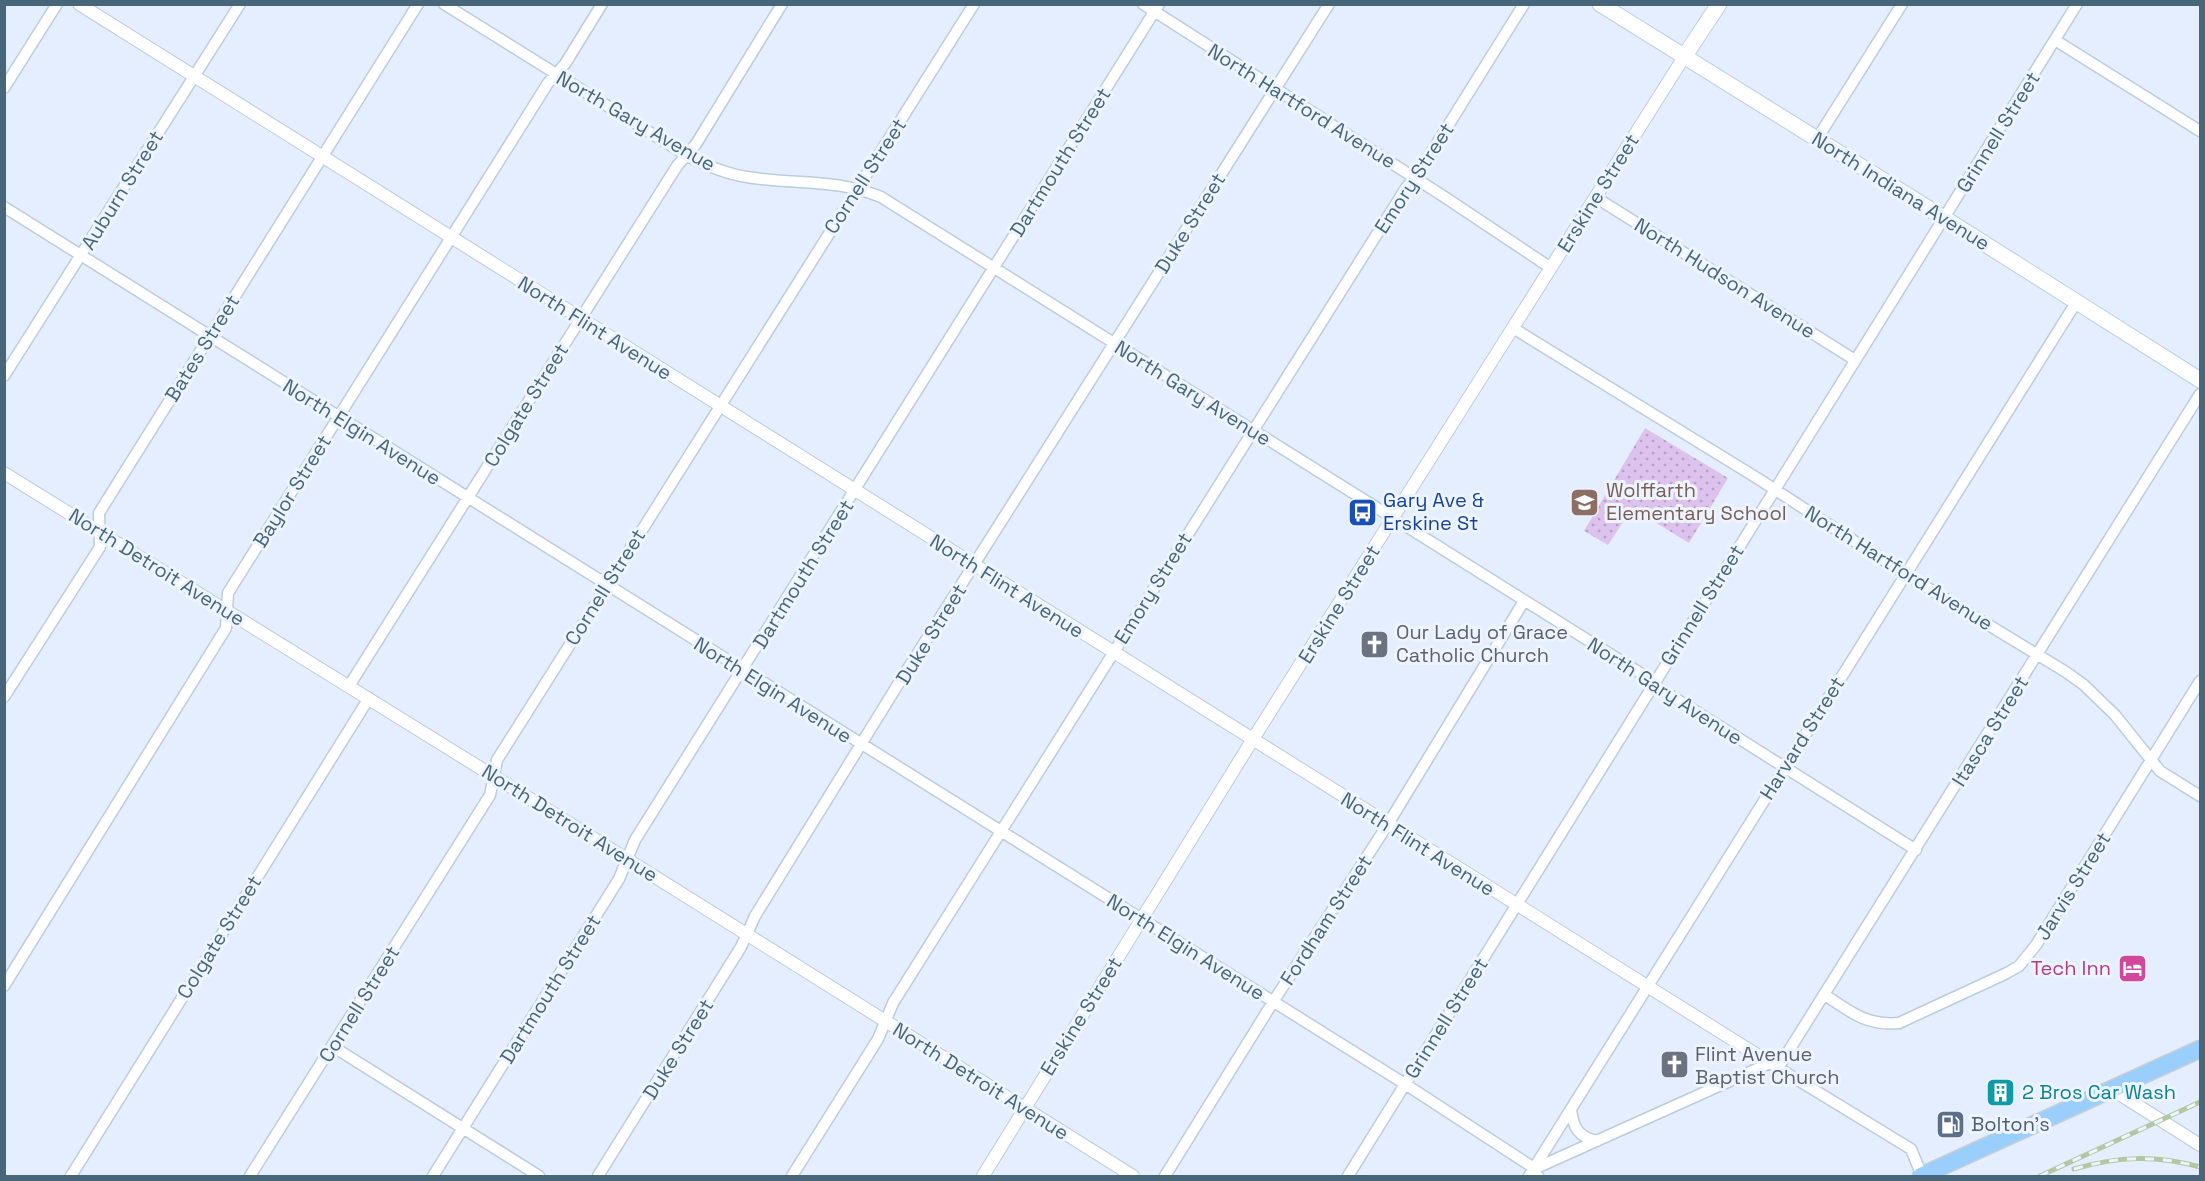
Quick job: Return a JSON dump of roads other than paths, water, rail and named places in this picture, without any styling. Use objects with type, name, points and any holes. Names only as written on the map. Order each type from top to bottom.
[{"type":"highway","points":[[1922,1176],[2200,1048]]},
{"type":"main road","name":"North Indiana Avenue","points":[[1600,4],[2200,380]]},
{"type":"main road","name":"Erskine Street","points":[[1684,57],[1719,4]]},
{"type":"street","points":[[4,88],[57,4]]},
{"type":"street","name":"North Flint Avenue","points":[[79,4],[1647,987],[1911,1149],[1922,1176]]},
{"type":"street","name":"Auburn Street","points":[[4,376],[240,4]]},
{"type":"street","name":"Bates Street","points":[[4,697],[99,547],[99,513],[418,4]]},
{"type":"street","name":"North Gary Avenue","points":[[444,4],[686,155],[715,168],[746,177],[831,183],[881,197],[1916,850]]},
{"type":"street","name":"Baylor Street","points":[[4,986],[226,628],[228,594],[548,83],[565,64],[602,4]]},
{"type":"street","name":"Colgate Street","points":[[349,686],[677,166],[696,144],[782,4]]},
{"type":"street","name":"Cornell Street","points":[[250,1176],[490,795],[497,760],[974,4]]},
{"type":"street","name":"North Hartford Avenue","points":[[1143,4],[1157,8],[1275,89],[1414,177],[1551,268]]},
{"type":"street","name":"Duke Street","points":[[598,1176],[741,948],[755,916],[861,745],[1329,4]]},
{"type":"street","name":"Emory Street","points":[[792,1176],[878,1039],[893,1003],[1000,831],[1524,4]]},
{"type":"street","points":[[1817,139],[1902,4]]},
{"type":"street","name":"Grinnell Street","points":[[1348,1176],[2078,4]]},
{"type":"street","name":"Dartmouth Street","points":[[433,1176],[619,879],[635,840],[1157,8]]},
{"type":"street","points":[[2055,40],[2200,131]]},
{"type":"street","name":"Erskine Street","points":[[983,1176],[1253,739],[1684,57]]},
{"type":"street","name":"North Hudson Avenue","points":[[1595,197],[1855,360]]},
{"type":"street","name":"North Elgin Avenue","points":[[4,207],[1405,1084],[1531,1166],[1534,1174]]},
{"type":"street","name":"Harvard Street","points":[[1534,1174],[1571,1109],[2077,301]]},
{"type":"street","name":"North Hartford Avenue","points":[[1513,328],[2084,685],[2115,715],[2160,771],[2200,796]]},
{"type":"street","name":"Itasca Street","points":[[1774,1066],[1825,995],[2200,394]]},
{"type":"street","name":"North Detroit Avenue","points":[[4,473],[369,698],[1133,1176]]},
{"type":"street","name":"Fordham Street","points":[[1165,1176],[1273,1002],[1388,824],[1524,601]]},
{"type":"street","name":"Jarvis Street","points":[[1825,995],[1869,1022],[1899,1023],[2019,966],[2036,945],[2200,681]]},
{"type":"street","name":"Colgate Street","points":[[70,1176],[369,698]]},
{"type":"street","points":[[333,1046],[539,1176]]},
{"type":"street","points":[[1534,1174],[1597,1141],[1774,1066]]},
{"type":"street","points":[[2113,1089],[2200,1145]]},
{"type":"street","points":[[1571,1109],[1575,1129],[1585,1137],[1597,1141]]},
{"type":"railway","points":[[2040,1176],[2200,1102]]},
{"type":"railway","points":[[2074,1169],[2122,1159],[2168,1160],[2200,1167]]},
{"type":"place","name":"Wolffarth Elementary School","points":[[1585,502]]},
{"type":"place","name":"Gary Ave & Erskine St","points":[[1362,512]]},
{"type":"place","name":"Our Lady of Grace Catholic Church","points":[[1375,644]]},
{"type":"place","name":"Tech Inn","points":[[2132,968]]},
{"type":"place","name":"Flint Avenue Baptist Church","points":[[1674,1065]]},
{"type":"place","name":"2 Bros Car Wash","points":[[2001,1092]]},
{"type":"place","name":"Bolton's","points":[[1950,1124]]}]
